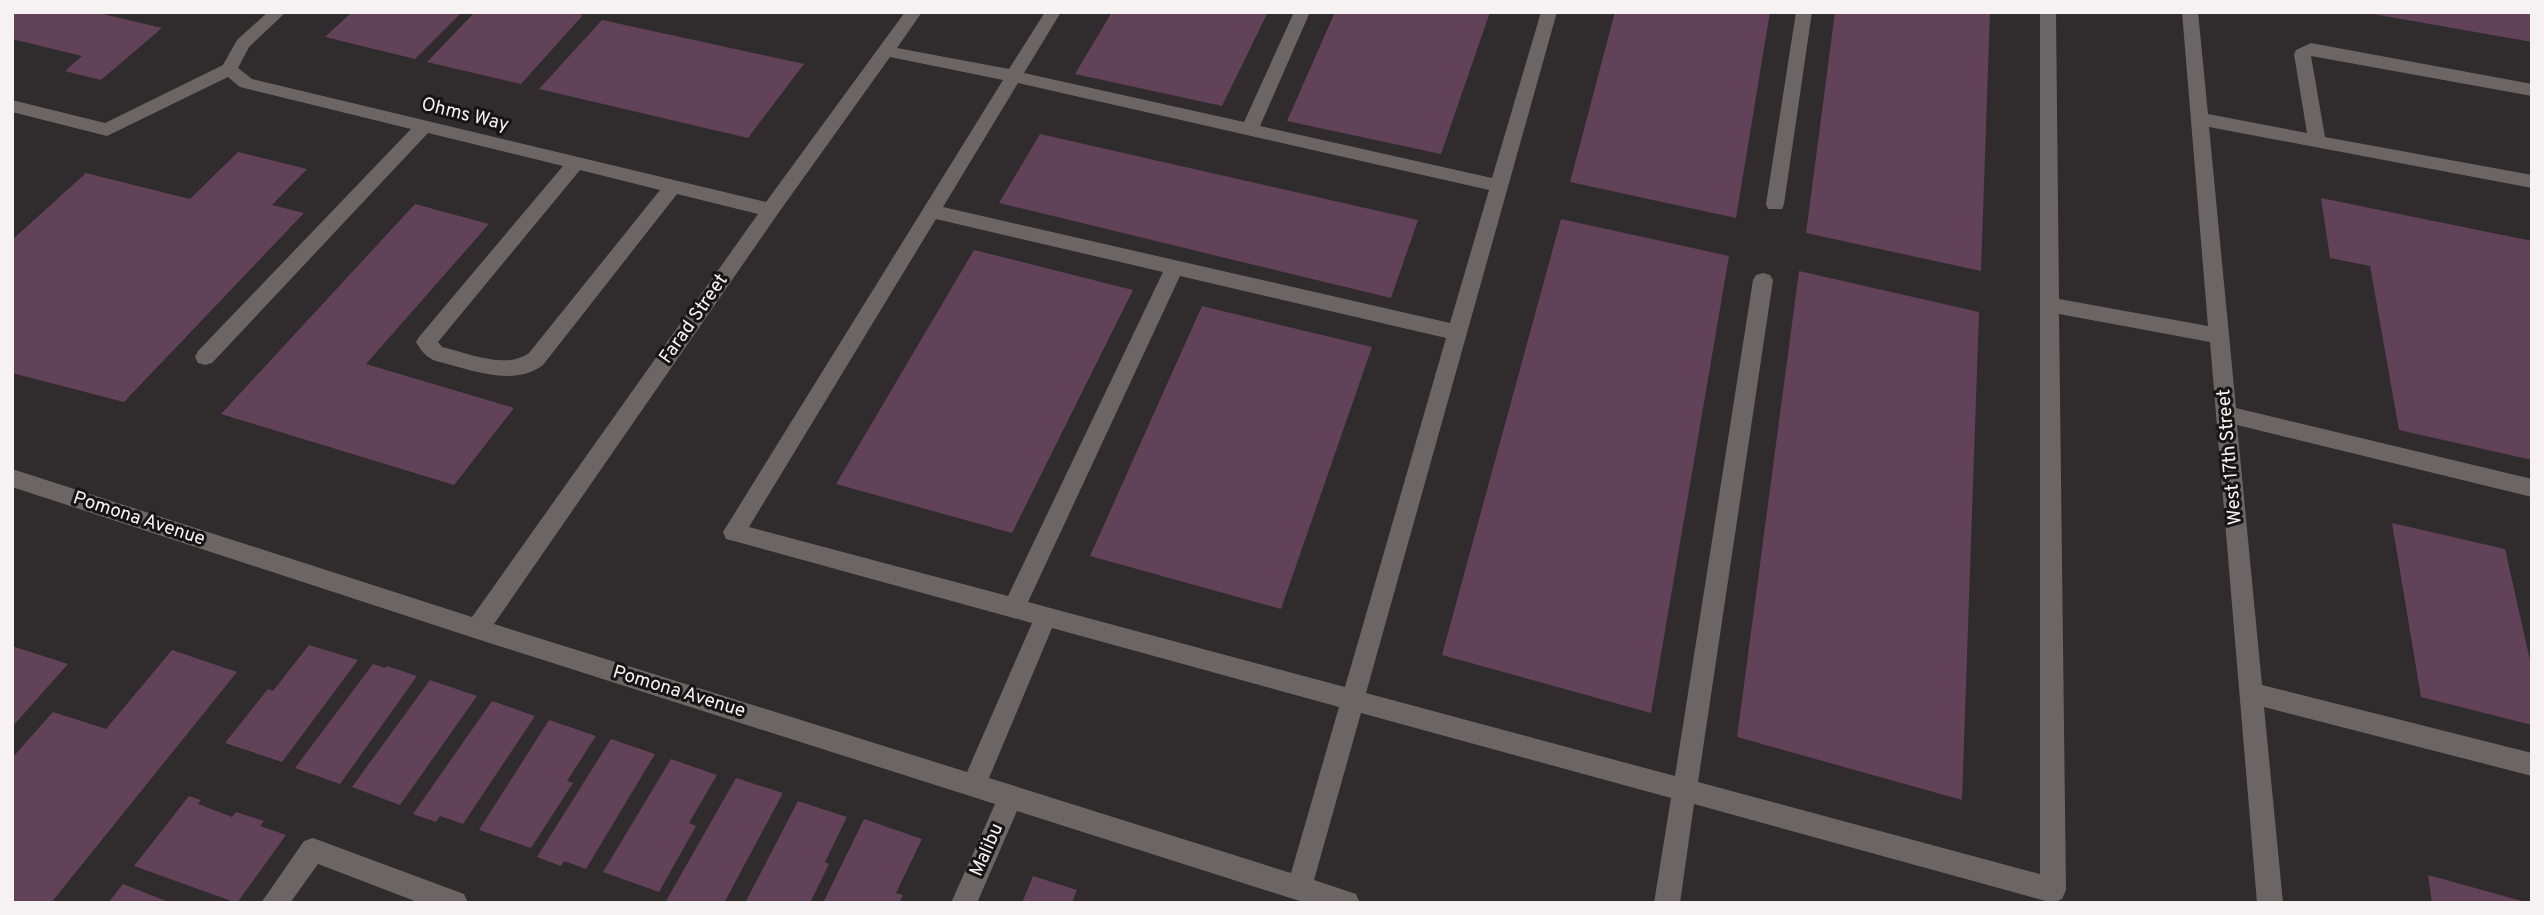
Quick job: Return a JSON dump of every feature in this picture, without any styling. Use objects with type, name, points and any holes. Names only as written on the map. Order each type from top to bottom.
[{"type":"street","points":[[12,106],[107,130],[229,69],[243,44],[278,12]]},
{"type":"street","name":"Farad Street","points":[[477,629],[770,210],[914,12]]},
{"type":"street","points":[[1053,12],[734,532],[2053,890],[2052,305],[2048,12]]},
{"type":"street","points":[[1249,130],[1302,12]]},
{"type":"street","points":[[1299,888],[1549,12]]},
{"type":"street","points":[[1775,204],[1804,12]]},
{"type":"street","name":"West 17th Street","points":[[2190,12],[2270,903]]},
{"type":"street","points":[[2317,141],[2302,54],[2311,49],[2532,90]]},
{"type":"street","points":[[886,51],[1014,76],[1500,186]]},
{"type":"street","name":"Ohms Way","points":[[229,69],[246,83],[770,210]]},
{"type":"street","points":[[2200,119],[2532,182]]},
{"type":"street","points":[[205,357],[424,126]]},
{"type":"street","points":[[576,163],[426,342],[436,353],[509,370],[528,365],[537,359],[673,187]]},
{"type":"street","points":[[931,211],[1458,333]]},
{"type":"street","points":[[1014,608],[1174,268]]},
{"type":"street","points":[[1667,903],[1763,280]]},
{"type":"street","points":[[2052,305],[2220,336]]},
{"type":"street","points":[[2227,414],[2532,488]]},
{"type":"street","name":"Pomona Avenue","points":[[12,478],[477,629],[1347,903]]},
{"type":"street","points":[[974,785],[1046,616]]},
{"type":"street","points":[[2251,694],[2532,765]]},
{"type":"street","name":"Malibu","points":[[964,903],[1011,797]]},
{"type":"street","points":[[274,903],[313,850],[455,903]]},
{"type":"building","points":[[12,12],[95,12],[162,28],[101,80],[65,71],[82,56],[12,39]]},
{"type":"building","points":[[352,12],[462,12],[415,59],[325,37]]},
{"type":"building","points":[[475,12],[571,12],[583,15],[521,84],[427,62]]},
{"type":"building","points":[[1112,12],[1268,12],[1222,106],[1075,74]]},
{"type":"building","points":[[1335,12],[1490,12],[1441,154],[1287,121]]},
{"type":"building","points":[[1615,12],[1770,12],[1736,218],[1570,182]]},
{"type":"building","points":[[1835,12],[1990,12],[1981,271],[1806,233]]},
{"type":"building","points":[[2532,12],[2532,42],[2373,14]]},
{"type":"building","points":[[602,20],[804,64],[748,138],[539,89]]},
{"type":"building","points":[[1040,134],[1418,220],[1391,298],[999,203]]},
{"type":"building","points":[[238,152],[307,169],[272,205],[304,213],[124,402],[12,373],[12,240],[86,173],[190,199]]},
{"type":"building","points":[[2321,198],[2532,241],[2532,460],[2399,430],[2370,266],[2330,258]]},
{"type":"building","points":[[415,204],[489,224],[366,364],[514,408],[454,485],[221,414]]},
{"type":"building","points":[[1561,219],[1729,256],[1651,713],[1442,655]]},
{"type":"building","points":[[974,250],[1133,290],[1012,533],[836,484]]},
{"type":"building","points":[[1799,271],[1979,312],[1962,800],[1737,737]]},
{"type":"building","points":[[1202,306],[1372,347],[1281,609],[1090,556]]},
{"type":"building","points":[[2392,523],[2505,549],[2532,669],[2532,725],[2421,697]]},
{"type":"building","points":[[309,645],[358,660],[282,762],[225,743],[268,689],[273,691]]},
{"type":"building","points":[[12,646],[68,664],[12,727]]},
{"type":"building","points":[[172,650],[237,672],[51,903],[12,903],[12,758],[53,712],[106,729]]},
{"type":"building","points":[[373,664],[417,676],[340,784],[295,768]]},
{"type":"building","points":[[430,680],[477,696],[400,805],[352,787]]},
{"type":"building","points":[[492,701],[535,716],[463,824],[440,816],[436,822],[413,814]]},
{"type":"building","points":[[549,720],[596,736],[567,781],[573,783],[531,848],[479,830]]},
{"type":"building","points":[[611,739],[655,754],[586,869],[564,861],[561,866],[537,857]]},
{"type":"building","points":[[671,759],[717,775],[689,823],[696,826],[659,892],[603,872]]},
{"type":"building","points":[[736,778],[783,793],[724,903],[666,901]]},
{"type":"building","points":[[189,796],[201,800],[198,804],[232,817],[236,812],[264,821],[260,826],[286,835],[237,903],[134,866]]},
{"type":"building","points":[[798,801],[847,817],[825,862],[829,864],[810,903],[745,903]]},
{"type":"building","points":[[864,819],[922,839],[896,893],[903,895],[899,903],[823,903]]},
{"type":"building","points":[[2428,875],[2526,902],[2526,903],[2432,903]]},
{"type":"building","points":[[1033,876],[1077,890],[1072,903],[1022,903]]},
{"type":"building","points":[[123,884],[171,903],[108,903]]}]
